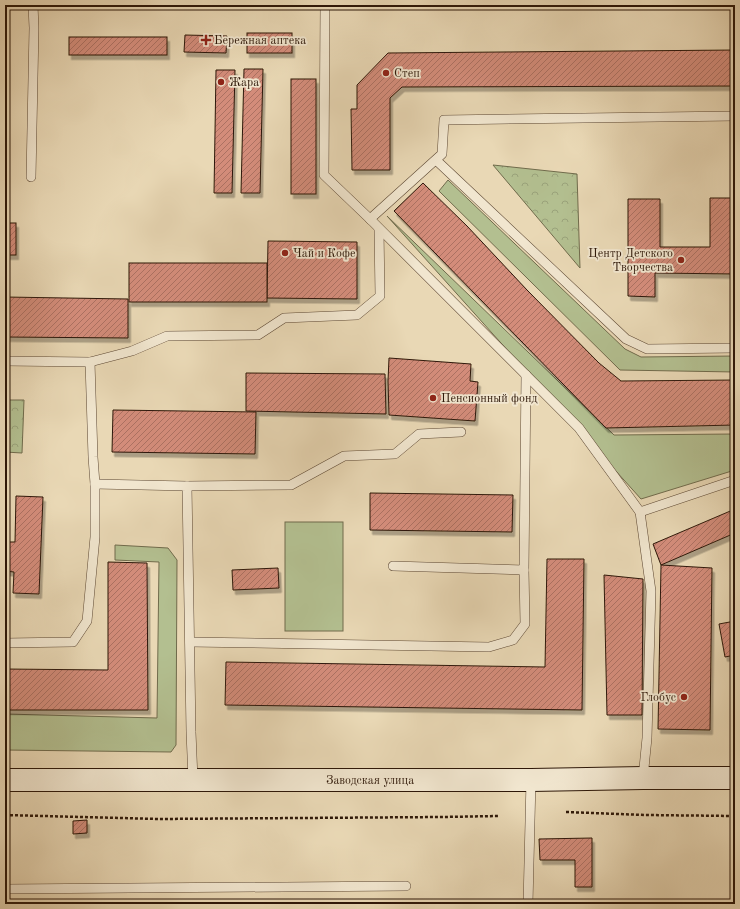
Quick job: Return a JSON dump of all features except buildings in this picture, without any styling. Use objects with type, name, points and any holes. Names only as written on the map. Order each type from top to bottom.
[{"type":"street","name":"Заводская улица","points":[[5,780],[531,780],[735,778]]},
{"type":"lane","points":[[30,177],[34,36],[33,5]]},
{"type":"lane","points":[[325,5],[324,175],[580,428],[640,512],[651,591],[647,738],[643,778]]},
{"type":"lane","points":[[371,220],[370,219],[442,154],[444,120],[735,116]]},
{"type":"lane","points":[[436,160],[626,339],[647,349],[735,348]]},
{"type":"lane","points":[[5,361],[90,362],[132,351],[167,336],[258,335],[284,318],[357,315],[380,296],[379,229]]},
{"type":"lane","points":[[5,643],[73,642],[87,621],[95,537],[95,484],[90,362]]},
{"type":"lane","points":[[190,642],[489,647],[513,640],[525,624],[524,570],[526,375]]},
{"type":"lane","points":[[95,484],[187,486],[291,485],[344,456],[395,454],[419,434],[461,432]]},
{"type":"lane","points":[[640,512],[735,480]]},
{"type":"lane","points":[[187,486],[193,779]]},
{"type":"lane","points":[[393,566],[524,570]]},
{"type":"lane","points":[[528,904],[531,780]]},
{"type":"lane","points":[[5,889],[406,886]]},
{"type":"path","points":[[566,812],[735,816]]},
{"type":"path","points":[[5,816],[159,818],[498,816]]},
{"type":"green space","points":[[493,165],[577,174],[580,268]]},
{"type":"green space","points":[[448,180],[625,349],[641,357],[735,356],[735,372],[620,370],[439,191]]},
{"type":"green space","points":[[387,216],[614,435],[735,434],[735,470],[641,499]]},
{"type":"green space","points":[[5,400],[24,400],[22,453],[5,452]]},
{"type":"green space","points":[[285,522],[343,522],[343,631],[285,631]]},
{"type":"green space","points":[[115,545],[168,548],[177,560],[176,745],[171,752],[5,750],[5,714],[157,718],[159,562],[115,560]]},
{"type":"place","name":"Бережная аптека","points":[[206,40]]},
{"type":"place","name":"Степ","points":[[386,73]]},
{"type":"place","name":"Жара","points":[[221,82]]},
{"type":"place","name":"Чай и Кофе","points":[[285,253]]},
{"type":"place","name":"Центр Детского Творчества","points":[[681,260]]},
{"type":"place","name":"Пенсионный фонд","points":[[433,398]]},
{"type":"place","name":"Глобус","points":[[684,697]]}]
